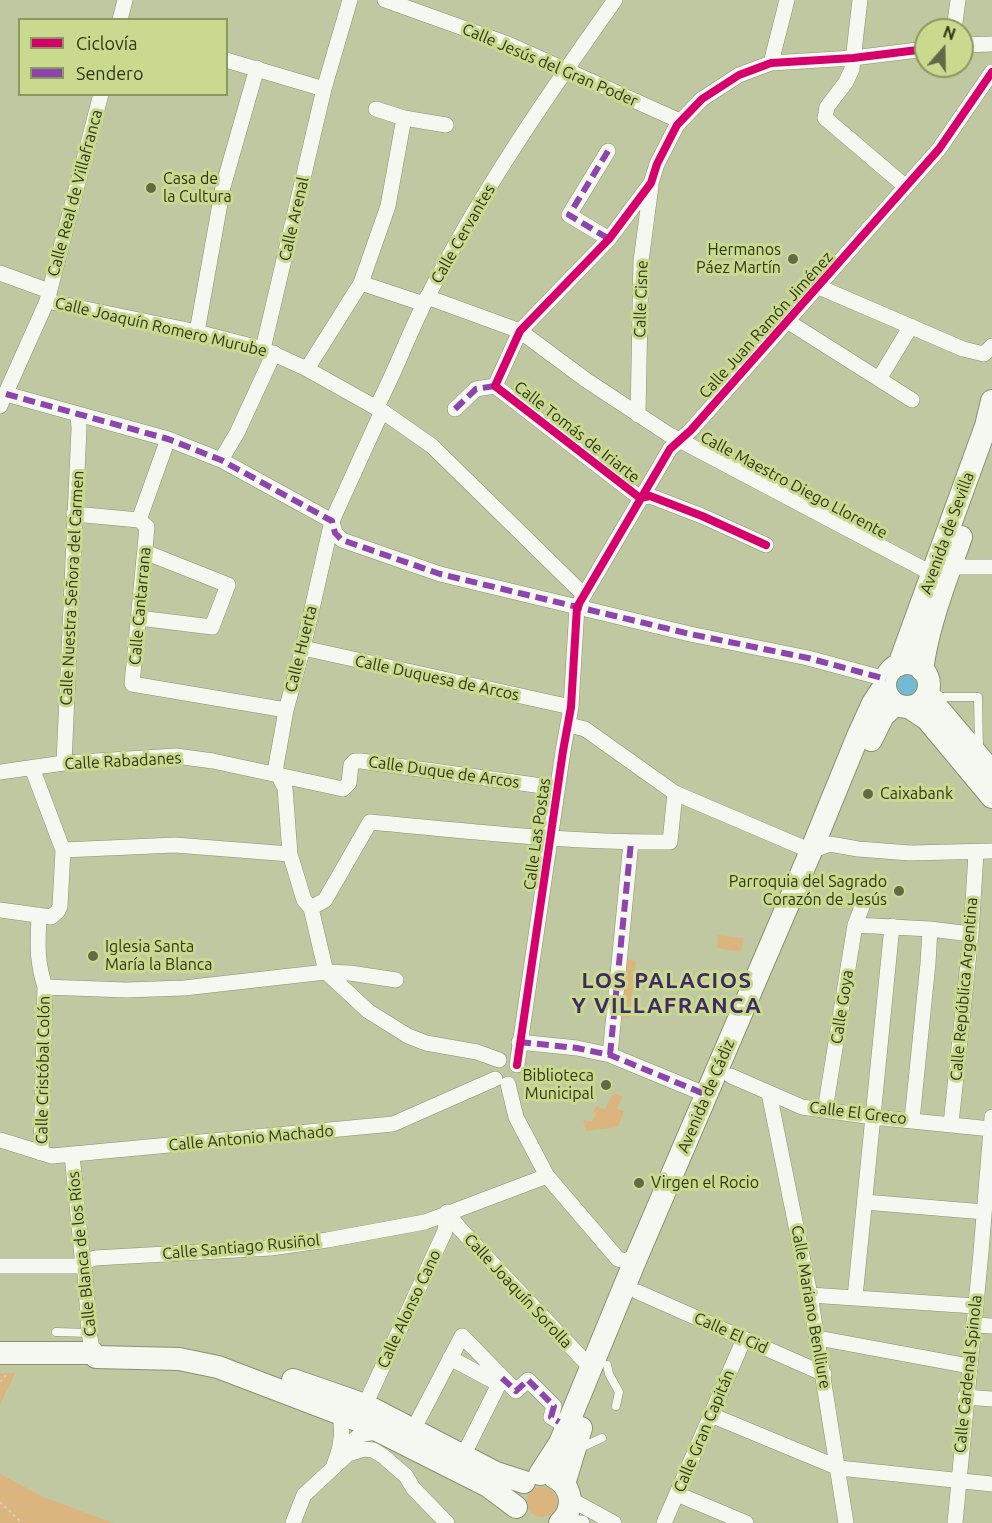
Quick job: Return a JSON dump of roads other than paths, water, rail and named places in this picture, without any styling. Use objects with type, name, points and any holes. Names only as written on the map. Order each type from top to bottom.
[{"type":"main road","name":"Avenida de Sevilla","points":[[907,687],[992,401]]},
{"type":"main road","name":"Avenida de Sevilla","points":[[941,570],[992,450]]},
{"type":"main road","points":[[907,687],[986,764]]},
{"type":"main road","points":[[907,687],[927,719],[992,797]]},
{"type":"main road","name":"Avenida de Cádiz","points":[[521,1518],[516,1494],[560,1443],[638,1292],[731,1076],[821,847],[858,736],[873,703],[907,687]]},
{"type":"main road","name":"Avenida de Cádiz","points":[[563,1523],[569,1511],[567,1492],[572,1454],[637,1256],[707,1095],[821,847]]},
{"type":"main road","points":[[91,1343],[96,1357],[167,1358],[202,1362],[339,1413],[381,1432],[407,1436],[463,1456],[496,1473],[532,1478],[554,1476],[567,1492]]},
{"type":"main road","points":[[4,1363],[30,1349],[91,1343],[100,1349],[209,1351],[365,1405],[407,1436],[488,1486],[521,1518]]},
{"type":"street","points":[[120,18],[125,0]]},
{"type":"street","name":"Calle Arenal","points":[[221,460],[237,433],[269,351],[324,89],[350,0]]},
{"type":"street","name":"Calle Jesús del Gran Poder","points":[[385,0],[508,44],[680,121]]},
{"type":"street","name":"Calle Cervantes","points":[[332,520],[425,300],[479,204],[566,69],[615,0]]},
{"type":"street","points":[[771,63],[787,0]]},
{"type":"street","points":[[860,0],[849,76],[827,107],[825,118],[906,187]]},
{"type":"street","points":[[956,18],[958,0]]},
{"type":"street","points":[[974,45],[992,44]]},
{"type":"street","points":[[651,183],[664,149],[680,121],[702,99],[739,75],[771,63],[853,58],[914,50]]},
{"type":"street","points":[[228,61],[324,89]]},
{"type":"street","points":[[196,332],[223,187],[256,68]]},
{"type":"street","name":"Calle Juan Ramón Jiménez","points":[[580,601],[670,449],[691,430],[939,149],[992,72]]},
{"type":"street","name":"Calle Real de Villafranca","points":[[2,402],[48,296],[99,96]]},
{"type":"street","points":[[376,110],[404,118],[446,125]]},
{"type":"street","points":[[307,369],[361,283],[388,206],[404,118]]},
{"type":"street","points":[[608,151],[569,215],[609,239]]},
{"type":"street","name":"Calle Tomás de Iriarte","points":[[651,183],[609,239],[520,331],[495,386],[640,498],[650,496],[702,516],[766,545]]},
{"type":"street","name":"Calle Cisne","points":[[638,416],[641,261],[651,183]]},
{"type":"street","name":"Calle Joaquín Romero Murube","points":[[0,273],[48,296],[269,351],[307,369],[379,409],[440,452],[580,601]]},
{"type":"street","name":"Calle Maestro Diego Llorente","points":[[361,283],[425,300],[520,331],[638,416],[941,570]]},
{"type":"street","points":[[819,287],[963,349],[984,354],[992,346]]},
{"type":"street","points":[[787,321],[912,400]]},
{"type":"street","points":[[879,379],[911,326]]},
{"type":"street","points":[[455,409],[476,389],[495,386]]},
{"type":"street","points":[[2,402],[78,414],[168,439],[221,460],[332,520],[337,536],[345,542],[440,574],[580,601],[690,634],[808,658],[907,687]]},
{"type":"street","name":"Calle Nuestra Señora del Carmen","points":[[64,763],[78,414]]},
{"type":"street","points":[[75,514],[139,520],[168,439]]},
{"type":"street","name":"Calle Cantarrana","points":[[139,520],[147,527],[132,684],[286,710]]},
{"type":"street","name":"Calle Huerta","points":[[327,972],[311,908],[304,900],[290,854],[285,788],[276,766],[286,710],[303,648],[332,520]]},
{"type":"street","points":[[139,618],[212,627],[228,585],[145,552]]},
{"type":"street","points":[[941,570],[992,567]]},
{"type":"street","name":"Calle Las Postas","points":[[517,1065],[557,788],[569,725],[580,601]]},
{"type":"street","name":"Calle Duquesa de Arcos","points":[[303,648],[571,707]]},
{"type":"street","points":[[569,725],[585,729],[675,793],[821,847],[910,853],[992,851]]},
{"type":"street","name":"Calle Rabadanes","points":[[0,772],[64,763],[189,757],[280,776]]},
{"type":"street","name":"Calle Duque de Arcos","points":[[280,776],[343,789],[349,783],[351,765],[355,761],[361,761],[557,788]]},
{"type":"street","points":[[0,910],[51,917],[60,906],[63,850],[32,768]]},
{"type":"street","points":[[311,908],[325,900],[370,822],[550,837],[670,842],[675,793]]},
{"type":"street","points":[[609,1054],[631,842]]},
{"type":"street","points":[[63,850],[175,844],[290,854]]},
{"type":"street","name":"Calle República Argentina","points":[[951,1124],[971,934],[976,853]]},
{"type":"street","name":"Calle Goya","points":[[825,1110],[855,925],[863,904]]},
{"type":"street","name":"Calle Cristóbal Colón","points":[[39,915],[37,956],[45,987],[41,1153]]},
{"type":"street","points":[[855,925],[892,926],[971,934]]},
{"type":"street","points":[[855,1297],[892,926]]},
{"type":"street","points":[[912,1120],[930,929]]},
{"type":"street","points":[[327,972],[368,1011],[408,1036],[426,1043],[477,1052],[499,1060],[509,1059],[517,1065],[519,1073],[517,1078],[501,1082]]},
{"type":"street","points":[[45,987],[126,990],[184,988],[327,972],[396,980]]},
{"type":"street","points":[[519,1042],[609,1054],[707,1095]]},
{"type":"street","points":[[499,1060],[492,1068],[546,1176],[618,1259],[626,1262],[637,1256]]},
{"type":"street","name":"Calle El Greco","points":[[731,1076],[802,1107],[873,1117],[951,1124],[991,1123]]},
{"type":"street","name":"Calle Antonio Machado","points":[[0,1140],[52,1156],[393,1124],[501,1082]]},
{"type":"street","name":"Calle Mariano Benlliure","points":[[769,1093],[818,1338],[846,1523]]},
{"type":"street","name":"Calle Cardenal Spinola","points":[[954,1523],[975,1306],[987,1252],[984,1212],[989,1178],[991,1123]]},
{"type":"street","name":"Calle Blanca de los Ríos","points":[[72,1155],[91,1343]]},
{"type":"street","name":"Calle Santiago Rusiñol","points":[[0,1266],[83,1266],[87,1261],[95,1258],[270,1248],[327,1240],[425,1222],[546,1176]]},
{"type":"street","points":[[865,1202],[984,1212]]},
{"type":"street","name":"Calle Joaquín Sorolla","points":[[447,1212],[459,1229],[599,1366]]},
{"type":"street","name":"Calle Alonso Cano","points":[[365,1405],[445,1232],[447,1212]]},
{"type":"street","name":"Calle El Cid","points":[[638,1292],[824,1374]]},
{"type":"street","points":[[810,1295],[975,1306]]},
{"type":"street","points":[[973,1325],[992,1326]]},
{"type":"street","points":[[382,1456],[407,1436],[462,1336],[500,1381]]},
{"type":"street","name":"Calle Gran Capitán","points":[[664,1523],[744,1338]]},
{"type":"street","points":[[818,1338],[969,1366]]},
{"type":"street","points":[[450,1358],[516,1391],[528,1380],[554,1406],[551,1417],[559,1422]]},
{"type":"street","points":[[463,1456],[500,1381]]},
{"type":"street","points":[[966,1398],[992,1399]]},
{"type":"street","points":[[333,1467],[339,1452],[342,1425],[339,1413]]},
{"type":"street","points":[[711,1415],[839,1468],[992,1484]]},
{"type":"street","points":[[339,1452],[361,1434],[381,1432]]},
{"type":"street","points":[[293,1523],[304,1495],[333,1467],[356,1450],[372,1450],[406,1476],[413,1488],[447,1523]]},
{"type":"street","points":[[567,1492],[614,1523]]},
{"type":"street","points":[[677,1494],[746,1523]]},
{"type":"street","points":[[563,1523],[582,1523]]},
{"type":"lane","points":[[907,687],[942,697],[978,697],[986,764]]},
{"type":"lane","points":[[56,1332],[91,1343]]},
{"type":"lane","points":[[599,1366],[609,1374],[619,1392],[615,1406]]},
{"type":"lane","points":[[572,1454],[602,1438]]},
{"type":"water","points":[[907,675],[914,678],[917,685],[914,692],[907,695],[900,692],[897,685],[900,678]]},
{"type":"place","name":"Casa de la Cultura","points":[[151,188]]},
{"type":"place","name":"Hermanos Páez Martín","points":[[793,259]]},
{"type":"place","name":"Caixabank","points":[[868,794]]},
{"type":"place","name":"Parroquia del Sagrado Corazón de Jesús","points":[[899,891]]},
{"type":"place","name":"Iglesia Santa María la Blanca","points":[[93,956]]},
{"type":"place","name":"Biblioteca Municipal","points":[[606,1085]]},
{"type":"place","name":"Virgen el Rocio","points":[[639,1183]]},
{"type":"district","name":"LOS PALACIOS Y VILLAFRANCA","points":[[667,994]]}]
